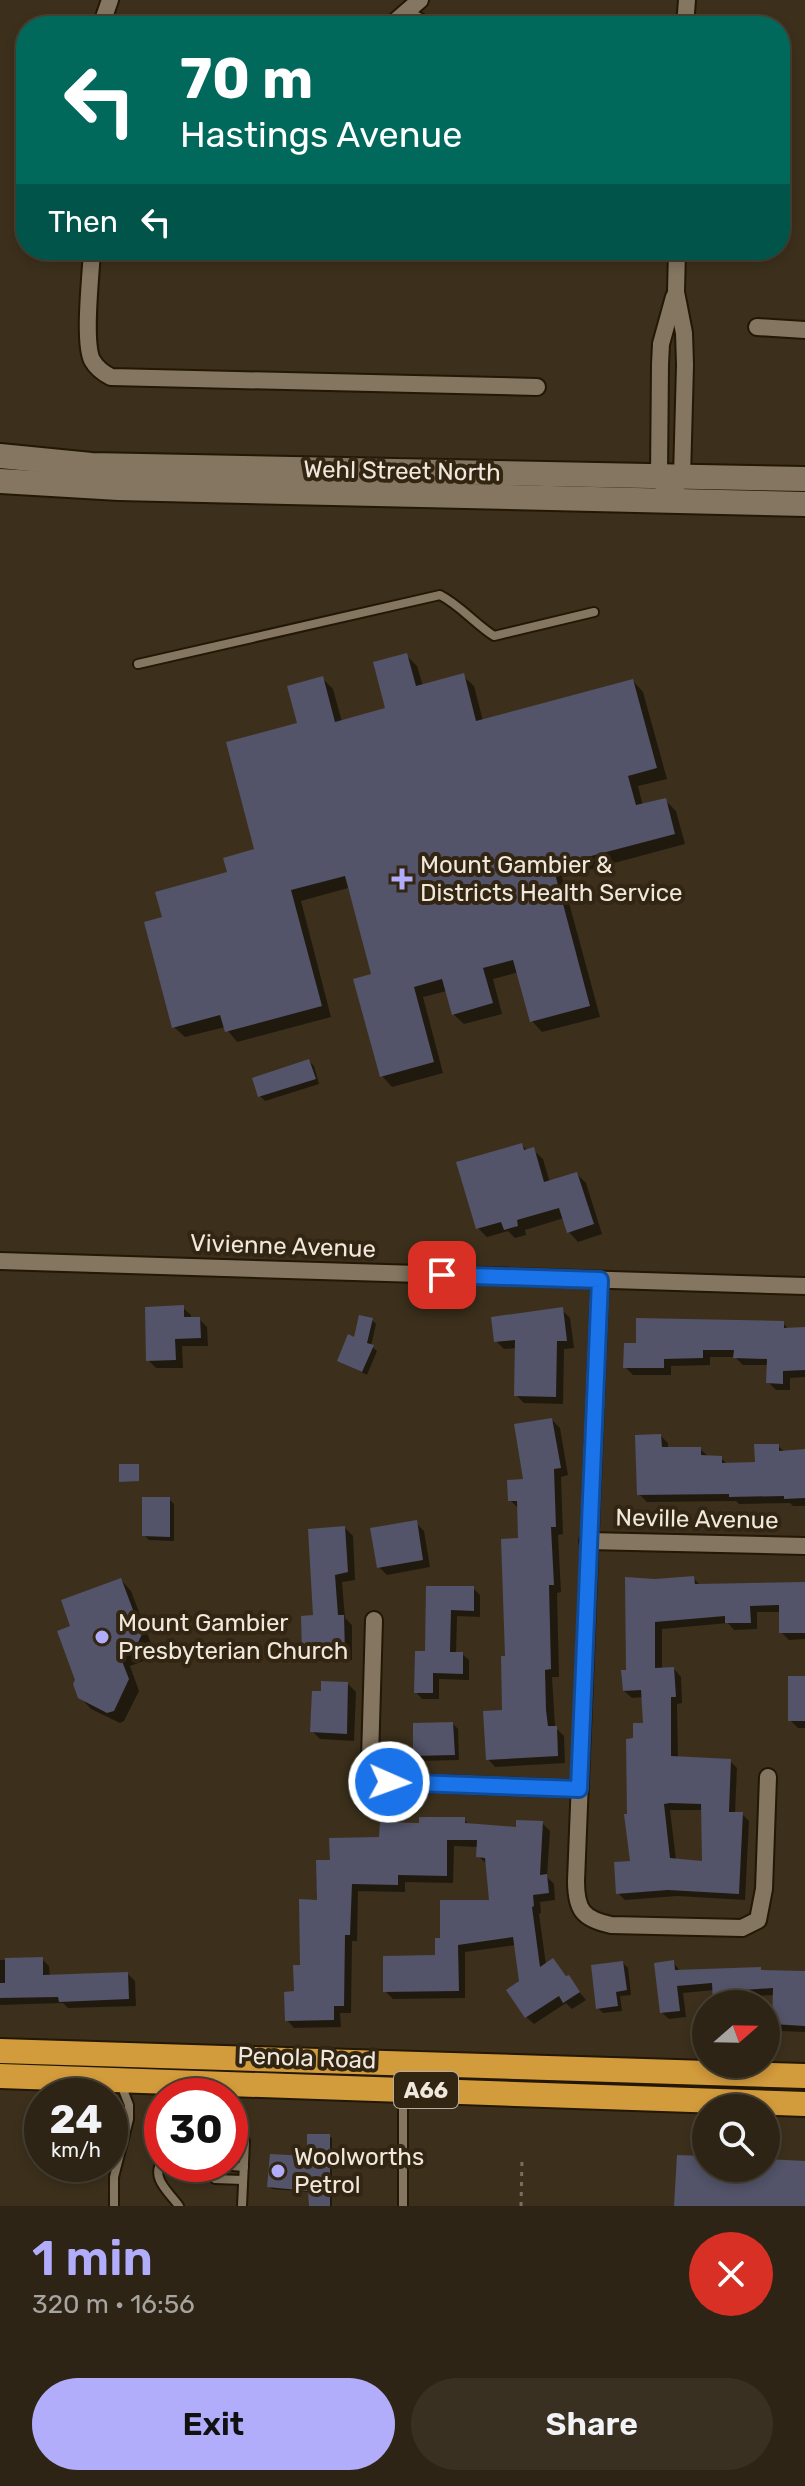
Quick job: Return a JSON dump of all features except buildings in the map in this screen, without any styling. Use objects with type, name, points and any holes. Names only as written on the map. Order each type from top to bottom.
[{"type":"highway","name":"Penola Road","points":[[0,2051],[805,2104]]},
{"type":"highway","name":"Penola Road","points":[[128,2081],[692,2075]]},
{"type":"highway","name":"Penola Road","points":[[780,2075],[805,2076]]},
{"type":"highway","name":"Penola Road","points":[[0,2076],[48,2078]]},
{"type":"street","points":[[402,16],[420,0]]},
{"type":"street","points":[[405,14],[409,16]]},
{"type":"street","points":[[92,260],[91,359],[99,370],[111,377],[537,387]]},
{"type":"street","points":[[669,500],[684,333],[676,292],[677,260]]},
{"type":"street","points":[[670,476],[660,354],[676,292]]},
{"type":"street","points":[[757,327],[805,330]]},
{"type":"street","name":"Wehl Street North","points":[[0,456],[91,465],[805,479]]},
{"type":"street","name":"Wehl Street North","points":[[0,481],[119,488],[805,504]]},
{"type":"street","name":"Vivienne Avenue","points":[[0,1261],[805,1286]]},
{"type":"street","points":[[600,1280],[576,1896],[584,1915],[611,1925],[742,1928],[758,1920],[763,1903],[768,1777]]},
{"type":"street","name":"Neville Avenue","points":[[588,1541],[805,1546]]},
{"type":"street","points":[[374,1620],[370,1752],[378,1777],[389,1782],[579,1789]]},
{"type":"lane","points":[[138,664],[440,595],[458,605],[474,623],[494,636],[594,612]]},
{"type":"lane","points":[[403,2206],[404,2077]]},
{"type":"lane","points":[[772,2078],[805,2086]]},
{"type":"lane","points":[[128,2102],[128,2123]]},
{"type":"lane","points":[[114,2182],[114,2206]]},
{"type":"lane","points":[[161,2182],[179,2206]]},
{"type":"lane","points":[[242,2206],[243,2182]]},
{"type":"path","points":[[521,2206],[522,2159]]},
{"type":"place","name":"Mount Gambier & Districts Health Service","points":[[402,879]]},
{"type":"place","name":"Mount Gambier Presbyterian Church","points":[[102,1637]]},
{"type":"place","name":"Woolworths Petrol","points":[[278,2171]]},
{"type":"route","points":[[389,1782],[579,1789],[600,1280],[442,1275]]}]
